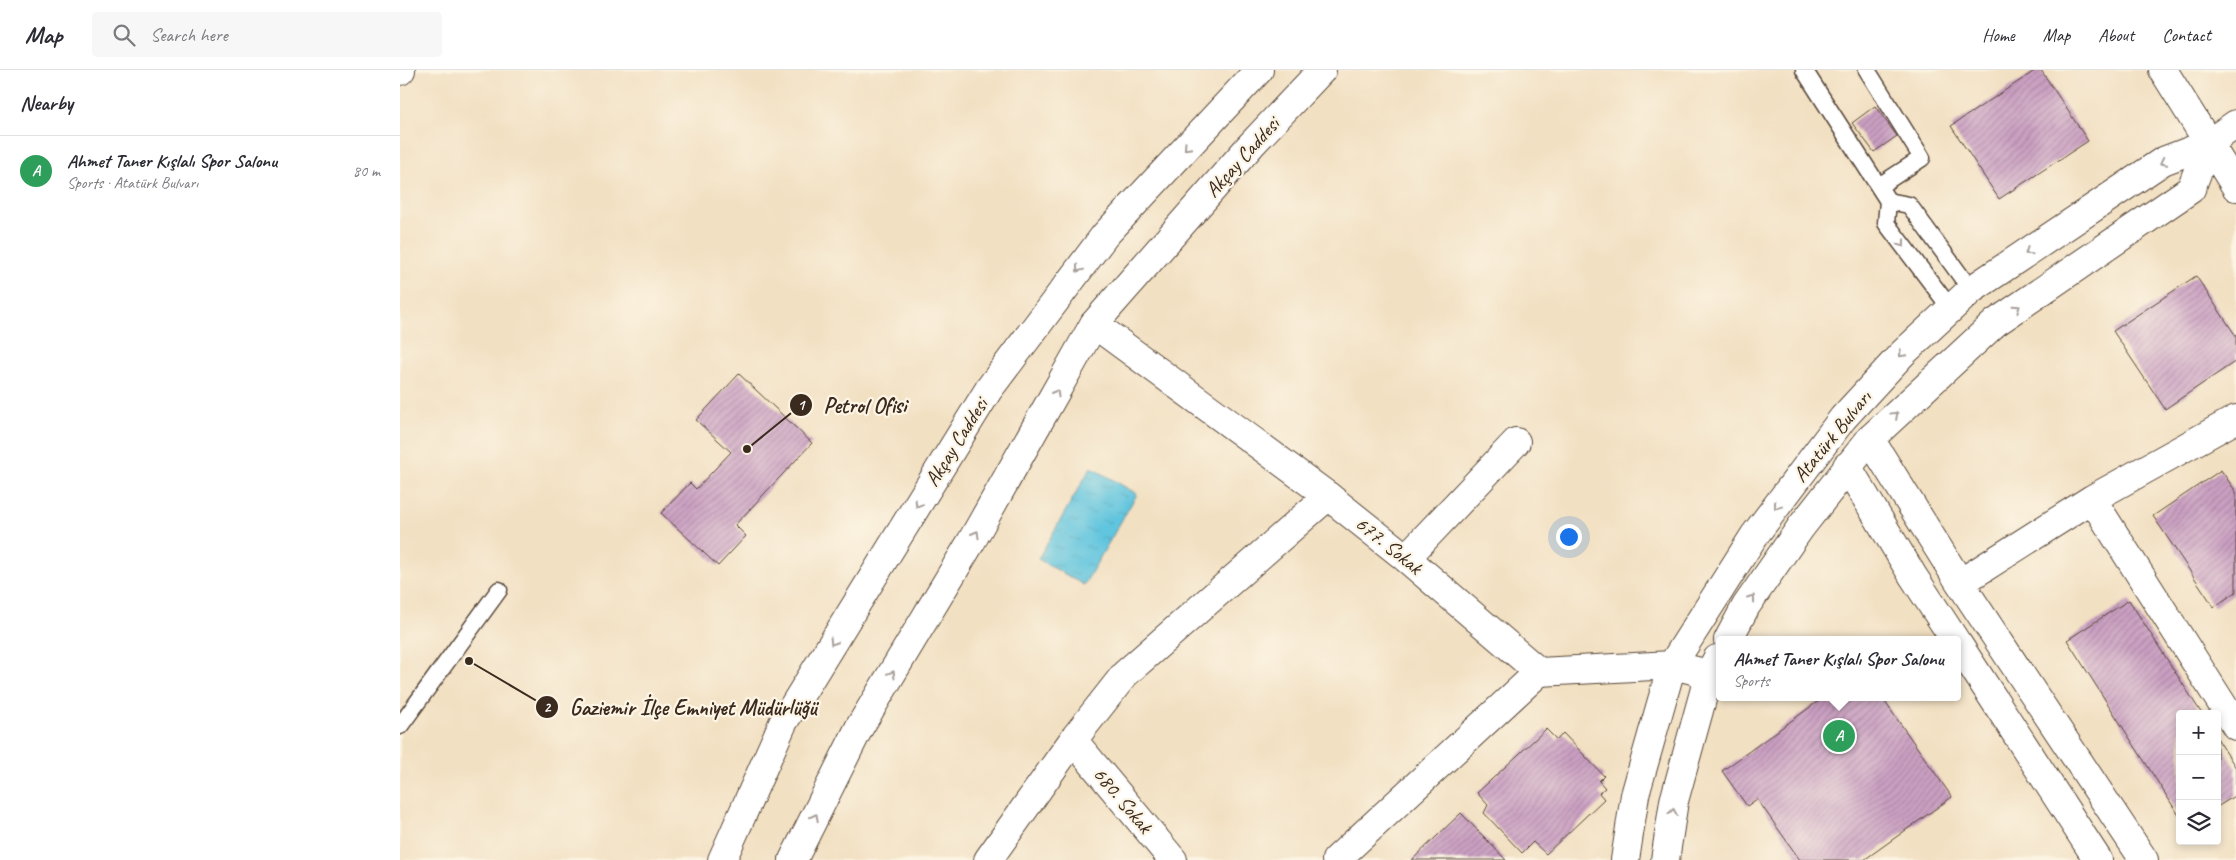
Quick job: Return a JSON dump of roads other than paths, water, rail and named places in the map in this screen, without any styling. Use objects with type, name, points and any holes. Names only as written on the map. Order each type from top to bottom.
[{"type":"main road","points":[[1220,112],[1242,70]]},
{"type":"main road","name":"Akçay Caddesi","points":[[722,860],[783,723],[989,389],[1105,235],[1258,70]]},
{"type":"main road","name":"Akçay Caddesi","points":[[793,860],[859,728],[971,542],[1094,324],[1251,146],[1322,70]]},
{"type":"main road","points":[[1251,146],[1339,70]]},
{"type":"main road","points":[[2163,70],[2236,186]]},
{"type":"main road","points":[[2208,144],[2236,124]]},
{"type":"main road","name":"Atatürk Bulvarı","points":[[1625,860],[1635,795],[1672,665],[1754,536],[1843,418],[1902,354],[1971,290],[2162,161],[2208,144]]},
{"type":"main road","name":"Atatürk Bulvarı","points":[[1730,636],[1746,606],[1801,527],[1870,439],[1985,332],[2191,189],[2208,144]]},
{"type":"main road","points":[[1971,290],[1985,332]]},
{"type":"main road","points":[[1951,308],[1985,332]]},
{"type":"main road","name":"677. Sokak","points":[[1094,324],[1328,496],[1406,558],[1539,672]]},
{"type":"main road","points":[[1960,583],[2092,500],[2236,419]]},
{"type":"main road","points":[[1870,439],[1960,583],[2144,860]]},
{"type":"main road","points":[[1406,558],[1516,442]]},
{"type":"main road","points":[[1848,466],[1913,576],[1952,636]]},
{"type":"main road","points":[[988,860],[1073,740],[1126,674],[1328,496]]},
{"type":"main road","points":[[2092,500],[2236,726]]},
{"type":"main road","points":[[1961,649],[2098,860]]},
{"type":"main road","points":[[1336,860],[1539,672],[1714,663],[1674,801],[1665,860]]},
{"type":"main road","name":"680. Sokak","points":[[1073,740],[1173,860]]},
{"type":"lane","points":[[1804,70],[1888,201],[1886,223],[1951,308]]},
{"type":"lane","points":[[1867,70],[1922,158],[1878,186]]},
{"type":"lane","points":[[1888,201],[1909,205],[1971,290]]},
{"type":"lane","points":[[400,726],[500,590]]},
{"type":"water","points":[[1091,467],[1137,494],[1084,585],[1038,559]]},
{"type":"place","name":"Petrol Ofisi","points":[[747,449]]},
{"type":"place","name":"Gaziemir İlçe Emniyet Müdürlüğü","points":[[469,661]]},
{"type":"place","name":"Ahmet Taner Kışlalı Spor Salonu","points":[[1839,736]]}]
